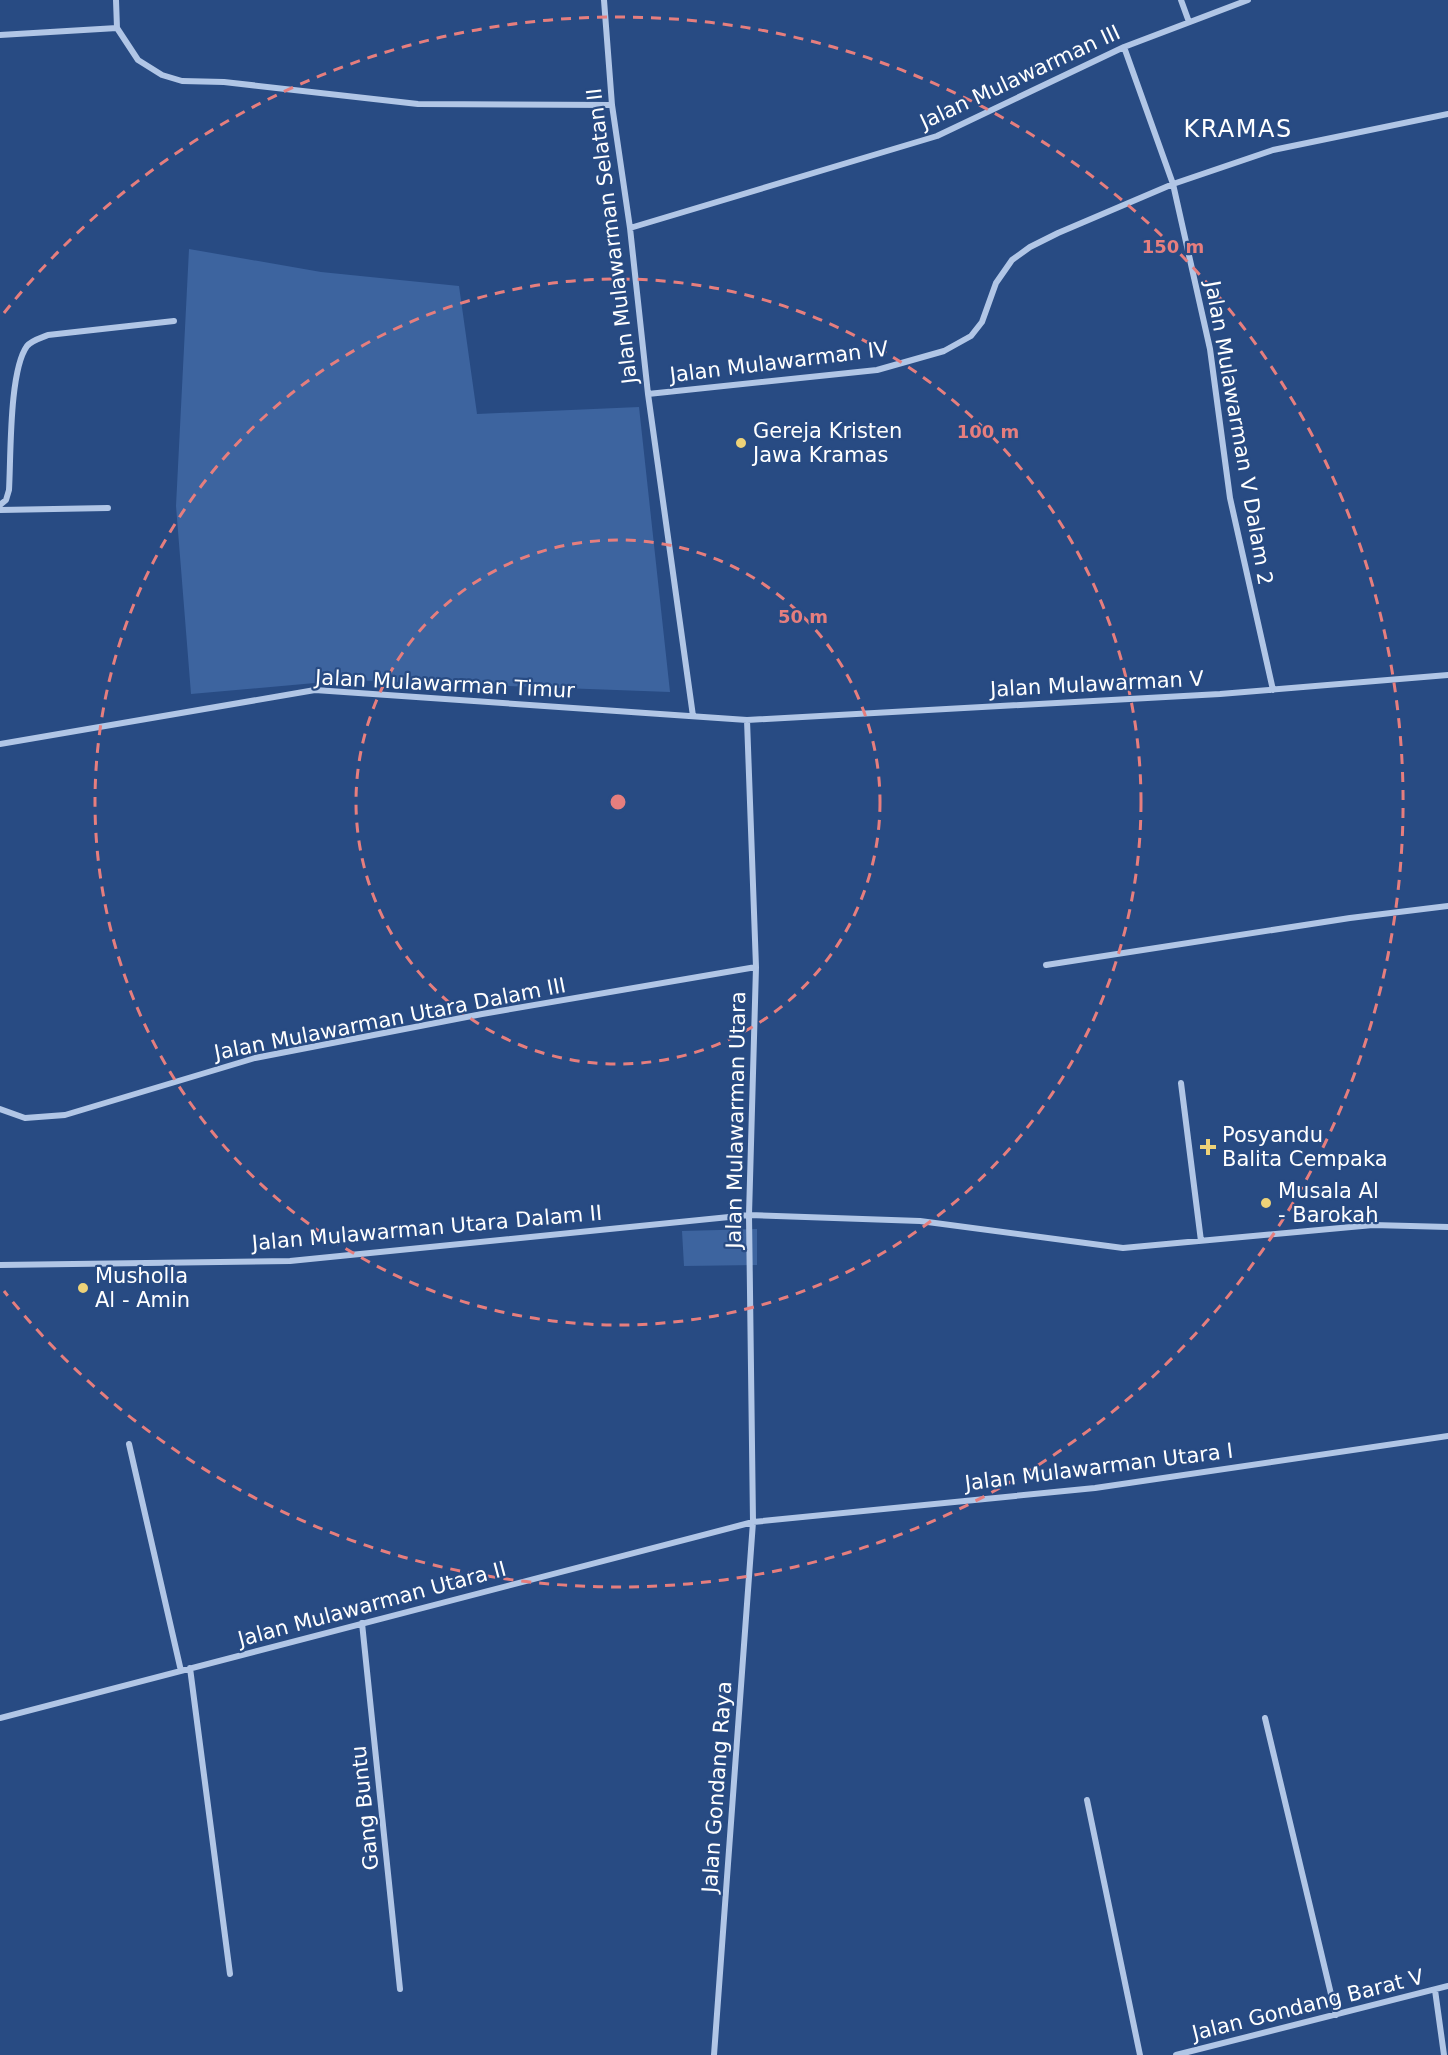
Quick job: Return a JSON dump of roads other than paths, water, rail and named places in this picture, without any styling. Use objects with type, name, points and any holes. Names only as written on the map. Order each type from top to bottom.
[{"type":"street","points":[[116,0],[117,28],[138,60],[162,75],[182,81],[224,82],[418,104],[612,105]]},
{"type":"street","name":"Jalan Mulawarman Selatan II","points":[[604,0],[612,105],[630,228],[648,394],[693,716]]},
{"type":"street","points":[[1181,0],[1189,22]]},
{"type":"street","name":"Jalan Mulawarman III","points":[[630,228],[937,136],[1124,47],[1248,0]]},
{"type":"street","points":[[0,35],[117,28]]},
{"type":"street","name":"Jalan Mulawarman V Dalam 2","points":[[1124,47],[1173,184],[1210,349],[1230,498],[1273,690]]},
{"type":"street","name":"Jalan Mulawarman IV","points":[[648,394],[877,370],[944,351],[971,336],[982,322],[996,283],[1012,261],[1058,233],[1173,184],[1273,150],[1448,114]]},
{"type":"street","points":[[0,508],[9,490],[16,376],[21,357],[29,343],[48,335],[174,321]]},
{"type":"street","points":[[0,508],[108,508]]},
{"type":"street","name":"Jalan Mulawarman V","points":[[747,720],[1197,696],[1448,675]]},
{"type":"street","name":"Jalan Mulawarman Timur","points":[[0,744],[315,690],[747,720]]},
{"type":"street","name":"Jalan Mulawarman Utara","points":[[747,720],[756,967],[749,1215],[753,1522]]},
{"type":"street","points":[[1046,965],[1350,918],[1448,906]]},
{"type":"street","name":"Jalan Mulawarman Utara Dalam III","points":[[0,1109],[25,1118],[65,1115],[255,1058],[482,1014],[756,967]]},
{"type":"street","points":[[1181,1083],[1201,1241]]},
{"type":"street","name":"Jalan Mulawarman Utara Dalam II","points":[[0,1265],[290,1261],[749,1215],[920,1221],[1123,1248],[1373,1225],[1448,1227]]},
{"type":"street","name":"Jalan Mulawarman Utara I","points":[[753,1522],[1095,1488],[1448,1436]]},
{"type":"street","points":[[129,1444],[181,1671]]},
{"type":"street","name":"Jalan Mulawarman Utara II","points":[[0,1718],[753,1522]]},
{"type":"street","name":"Jalan Gondang Raya","points":[[714,2055],[753,1522]]},
{"type":"street","name":"Gang Buntu","points":[[362,1623],[400,1989]]},
{"type":"street","points":[[190,1668],[230,1974]]},
{"type":"street","points":[[1265,1718],[1336,2015]]},
{"type":"street","points":[[1088,1800],[1140,2055]]},
{"type":"street","name":"Jalan Gondang Barat V","points":[[1176,2055],[1448,1986]]},
{"type":"street","points":[[1435,1990],[1444,2055]]},
{"type":"place","name":"Gereja Kristen Jawa Kramas","points":[[741,443]]},
{"type":"place","name":"Posyandu Balita Cempaka","points":[[1208,1147]]},
{"type":"place","name":"Musala Al - Barokah","points":[[1266,1203]]},
{"type":"place","name":"Musholla Al - Amin","points":[[83,1288]]},
{"type":"district","name":"KRAMAS","points":[[1238,129]]}]
